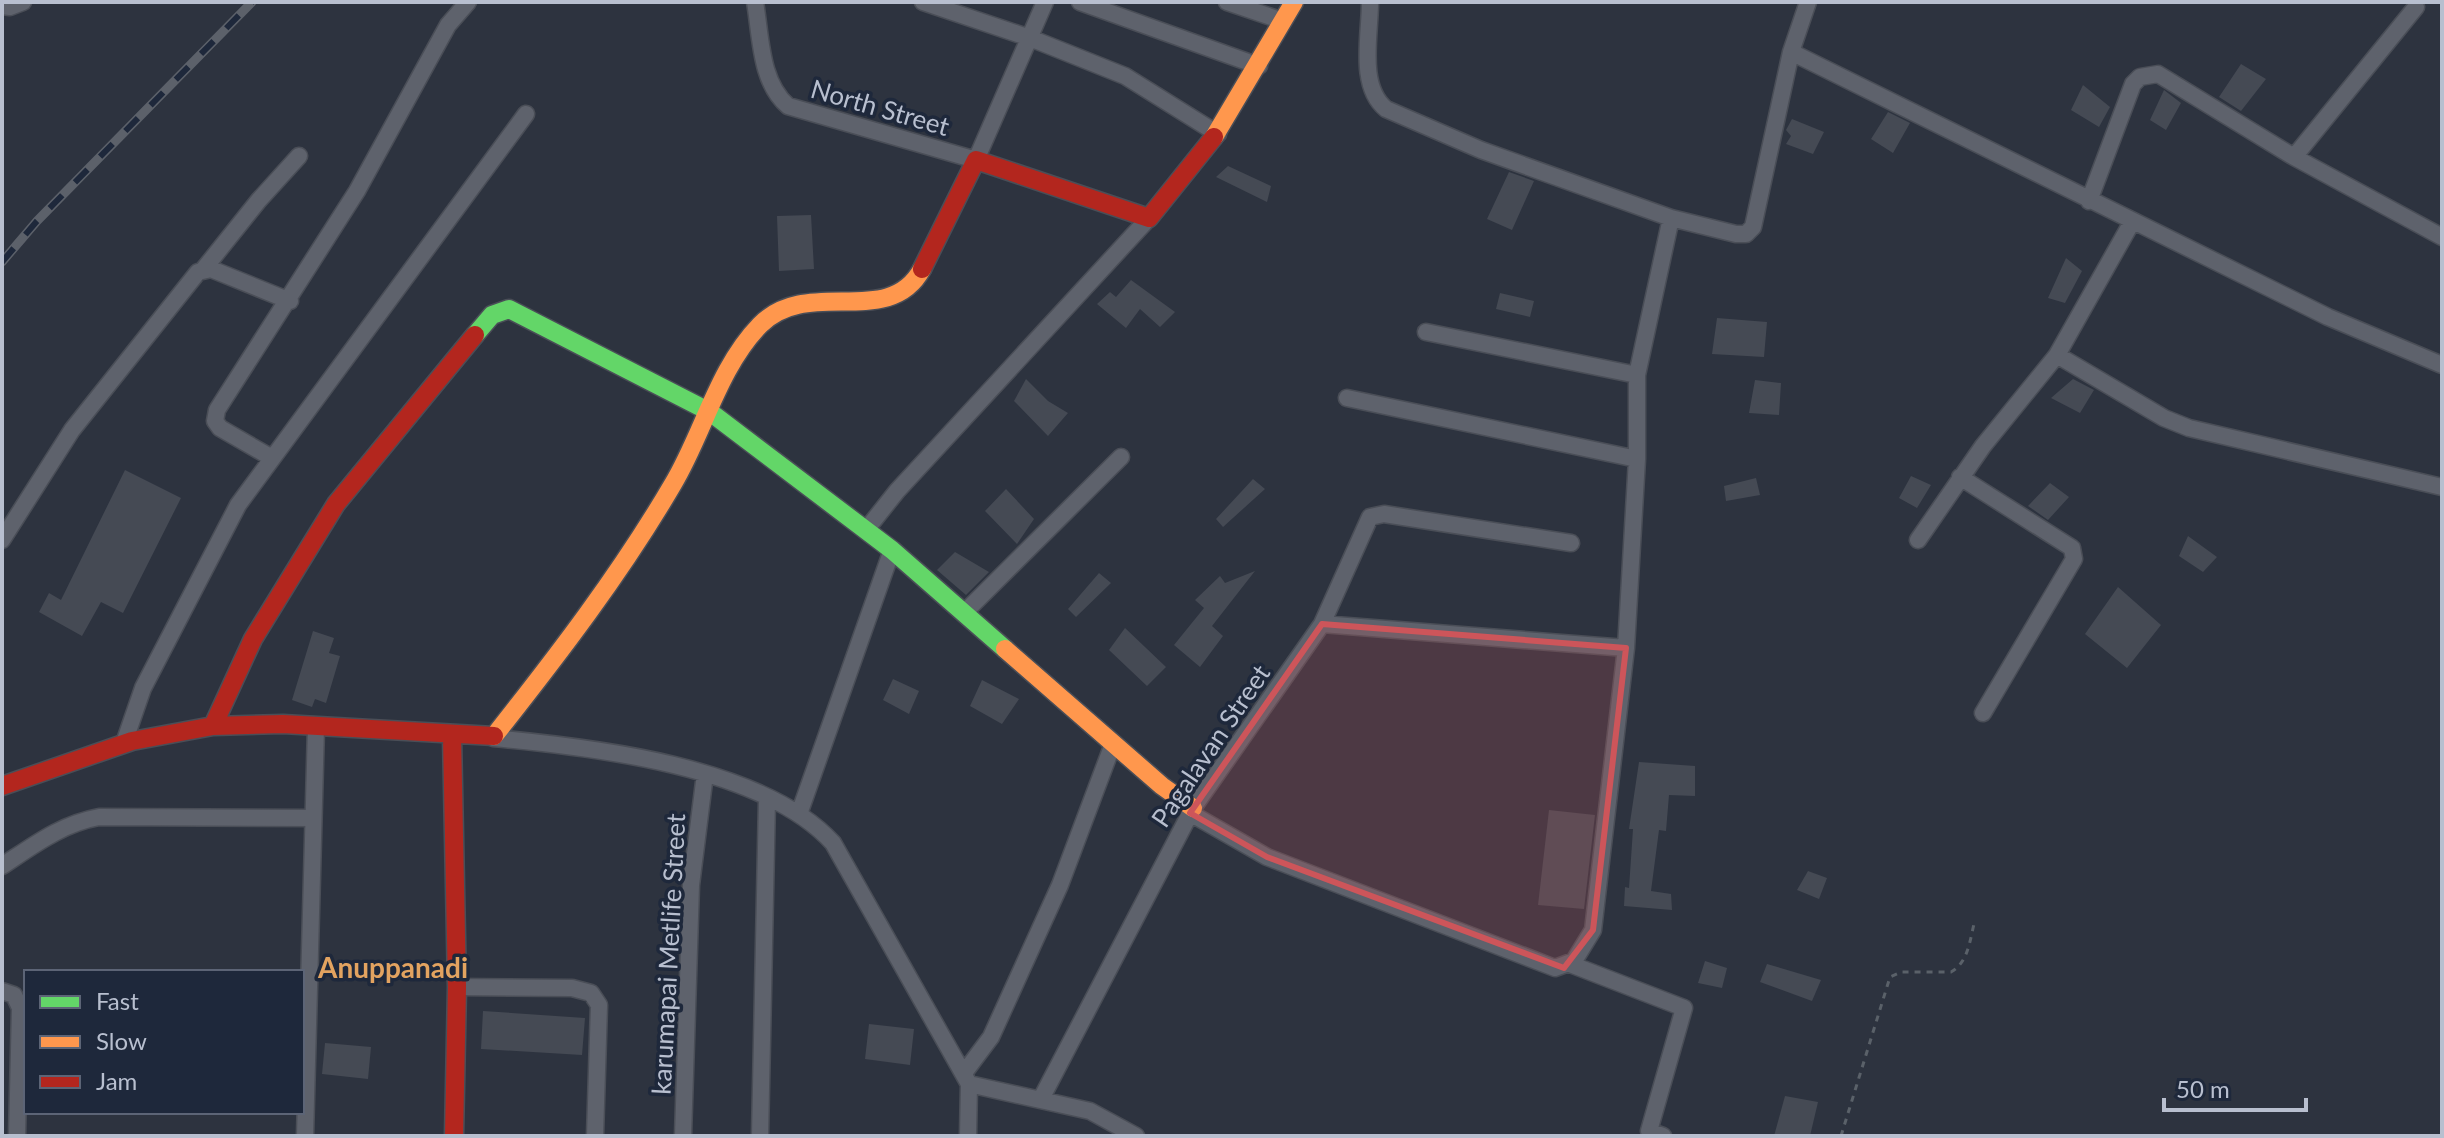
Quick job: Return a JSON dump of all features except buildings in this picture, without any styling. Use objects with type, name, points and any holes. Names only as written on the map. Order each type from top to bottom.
[{"type":"street","points":[[2,6],[10,7],[23,2]]},
{"type":"street","points":[[272,458],[220,428],[215,421],[217,410],[290,301],[357,191],[448,25],[468,2]]},
{"type":"street","name":"North Street","points":[[755,2],[767,74],[775,95],[788,106],[976,160]]},
{"type":"street","points":[[923,2],[1030,38],[1125,76],[1218,134]]},
{"type":"street","points":[[493,738],[600,599],[679,474],[742,346],[762,322],[780,307],[801,299],[873,301],[894,297],[915,281],[976,160],[1045,2]]},
{"type":"street","points":[[1080,2],[1259,66]]},
{"type":"street","points":[[1227,2],[1283,21]]},
{"type":"street","points":[[866,530],[897,491],[1189,175],[1218,134],[1294,2]]},
{"type":"street","points":[[1370,2],[1369,87],[1375,100],[1386,109],[1481,150],[1671,218],[1736,234],[1746,234],[1753,227],[1791,52],[1808,2]]},
{"type":"street","points":[[2294,157],[2416,7]]},
{"type":"street","points":[[1791,52],[2328,317],[2442,365]]},
{"type":"street","points":[[2089,201],[2133,84],[2150,73],[2158,74],[2294,157],[2442,237]]},
{"type":"street","points":[[124,743],[143,688],[238,505],[526,114]]},
{"type":"street","points":[[2,540],[72,430],[195,275],[203,270],[299,156]]},
{"type":"street","points":[[976,160],[1149,218]]},
{"type":"street","points":[[1570,964],[1593,930],[1626,648],[1637,459],[1637,375],[1671,218]]},
{"type":"street","points":[[1918,540],[1960,477],[2057,355],[2132,222]]},
{"type":"street","points":[[203,270],[211,269],[290,301]]},
{"type":"street","points":[[213,726],[253,639],[336,504],[492,315],[509,309],[520,312],[710,412],[892,550],[1191,811],[1284,864],[1555,968],[1570,964],[1684,1008],[1649,1131],[1663,1136]]},
{"type":"street","points":[[1426,332],[1637,375]]},
{"type":"street","points":[[2057,355],[2164,418],[2189,428],[2442,487]]},
{"type":"street","points":[[1347,398],[1637,459]]},
{"type":"street","points":[[964,613],[1121,457]]},
{"type":"street","points":[[1960,477],[2072,548],[2074,559],[1983,713]]},
{"type":"street","name":"Pagalavan Street","points":[[1041,1099],[1191,811],[1322,624],[1370,517],[1384,514],[1571,543]]},
{"type":"street","points":[[799,814],[892,550]]},
{"type":"street","points":[[1322,624],[1626,648]]},
{"type":"street","points":[[2,786],[124,743],[213,726],[316,727],[600,747],[726,779],[799,814],[833,843],[967,1078],[968,1136]]},
{"type":"street","points":[[305,1136],[316,727]]},
{"type":"street","points":[[452,736],[457,987],[454,1136]]},
{"type":"street","points":[[967,1078],[991,1037],[1060,885],[1113,744]]},
{"type":"street","name":"karumapai Metlife Street","points":[[683,1136],[691,885],[705,774]]},
{"type":"street","points":[[760,1136],[767,799]]},
{"type":"street","points":[[2,866],[51,833],[75,822],[99,817],[313,818]]},
{"type":"street","points":[[457,987],[572,988],[591,993],[599,1005],[595,1136]]},
{"type":"street","points":[[2,991],[14,995],[20,1008],[17,1136]]},
{"type":"street","points":[[967,1078],[1090,1111],[1136,1136]]},
{"type":"path","points":[[1841,1136],[1890,977],[1901,972],[1951,972],[1958,968],[1966,956],[1975,920]]},
{"type":"highlighted area","points":[[1322,624],[1626,648],[1593,930],[1564,968],[1267,857],[1190,813]]},
{"type":"railway","points":[[2,262],[37,221],[252,2]]},
{"type":"traffic: fast","points":[[475,335],[492,315],[509,309],[710,412],[892,550],[1005,649]]},
{"type":"traffic: slow","points":[[1214,137],[1294,2]]},
{"type":"traffic: slow","points":[[494,736],[632,550],[684,465],[733,361],[760,325],[779,311],[801,304],[890,297],[908,287],[922,269]]},
{"type":"traffic: slow","points":[[1005,649],[1162,786],[1193,808]]},
{"type":"traffic: jam","points":[[922,269],[976,160],[1149,218],[1214,137]]},
{"type":"traffic: jam","points":[[213,726],[253,639],[336,504],[475,335]]},
{"type":"traffic: jam","points":[[2,786],[132,741],[213,726],[283,724],[494,736]]},
{"type":"traffic: jam","points":[[452,736],[457,987],[454,1136]]},
{"type":"district","name":"Anuppanadi","points":[[393,968]]}]
